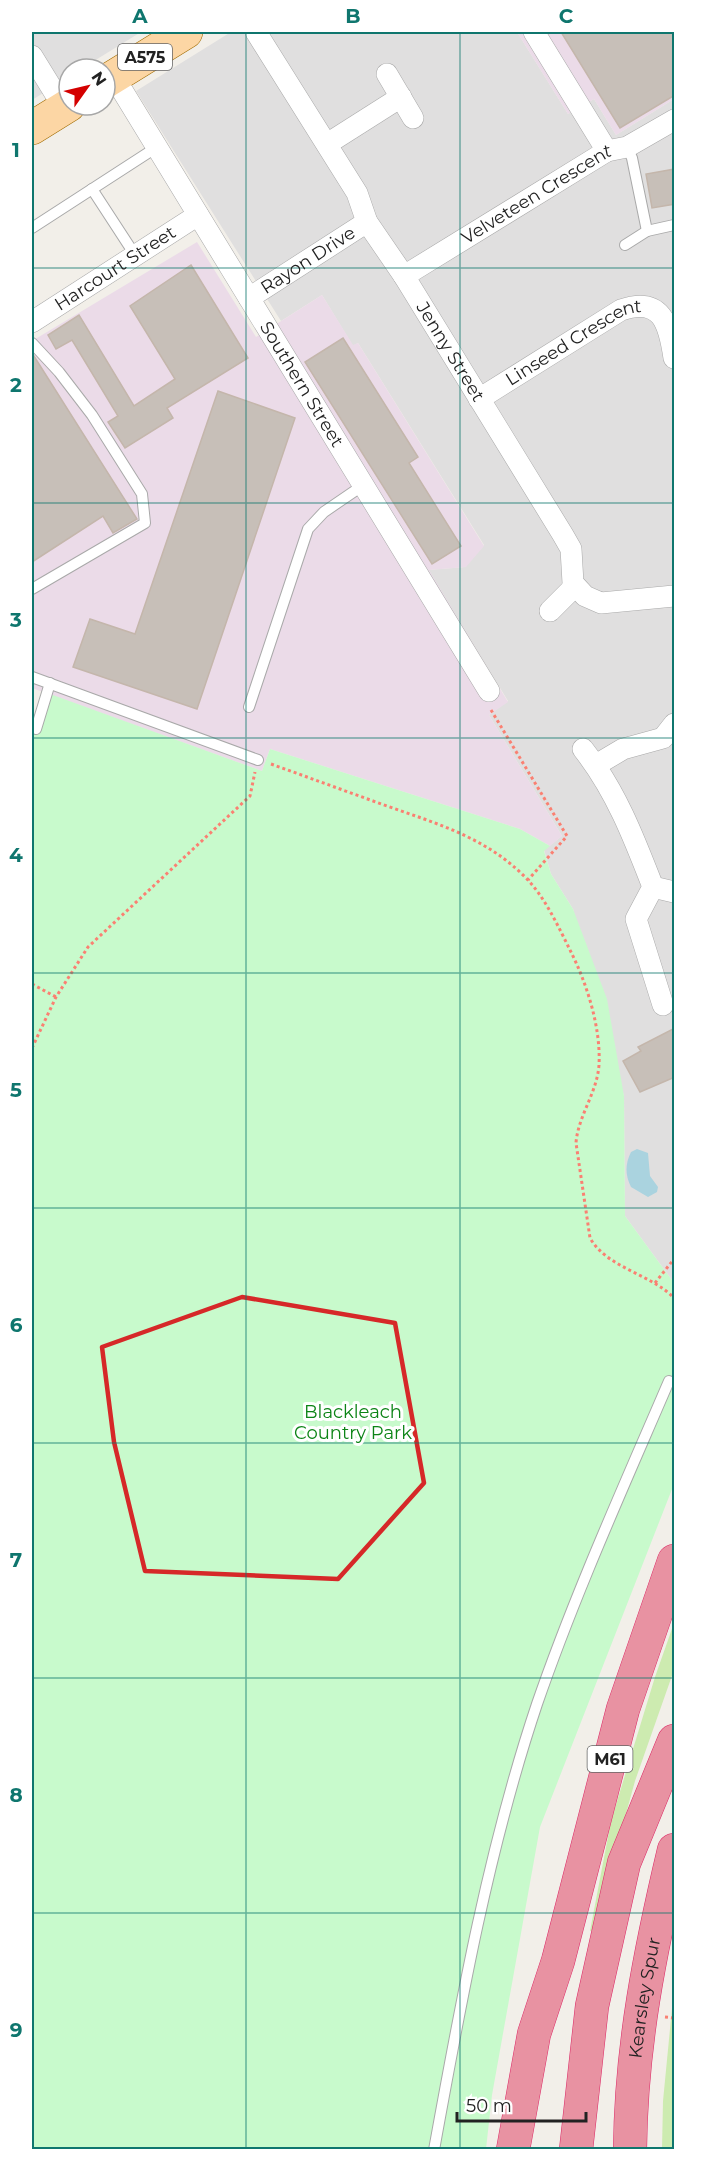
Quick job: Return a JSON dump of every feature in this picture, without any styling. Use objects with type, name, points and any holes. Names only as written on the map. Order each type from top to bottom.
[{"type":"highway","name":"M61","points":[[513,2150],[534,2034],[558,1961],[623,1708],[675,1561]]},
{"type":"highway","points":[[576,2150],[584,2064],[597,1984],[624,1863],[675,1741]]},
{"type":"highway","points":[[593,2150],[596,2095],[610,2004],[657,1785]]},
{"type":"highway","name":"Kearsley Spur","points":[[630,2150],[637,2029],[652,1940],[675,1850]]},
{"type":"highway","name":"M61","points":[[532,2150],[558,1961]]},
{"type":"main road","name":"A575","points":[[117,75],[186,32]]},
{"type":"main road","points":[[32,128],[57,112]]},
{"type":"street","name":"Jenny Street","points":[[256,32],[357,193],[367,222],[404,276],[571,549],[571,573],[575,586]]},
{"type":"street","points":[[534,32],[617,149]]},
{"type":"street","points":[[32,56],[57,93]]},
{"type":"street","points":[[387,74],[413,117]]},
{"type":"street","name":"Southern Street","points":[[117,91],[157,147],[489,691]]},
{"type":"street","points":[[327,144],[401,98]]},
{"type":"street","name":"Velveteen Crescent","points":[[404,276],[617,149],[675,120]]},
{"type":"street","name":"Harcourt Street","points":[[32,322],[198,215]]},
{"type":"street","name":"Rayon Drive","points":[[249,298],[367,222]]},
{"type":"street","name":"Linseed Crescent","points":[[479,399],[621,310],[638,304],[653,307],[666,321],[675,358]]},
{"type":"street","points":[[550,610],[575,586],[585,596],[601,603],[674,596]]},
{"type":"street","points":[[596,765],[623,749],[653,742],[672,733]]},
{"type":"street","points":[[583,748],[596,765],[629,824],[653,887],[636,919],[663,1005]]},
{"type":"street","points":[[653,887],[675,892]]},
{"type":"lane","points":[[32,228],[157,147]]},
{"type":"lane","points":[[617,149],[632,158],[647,231]]},
{"type":"lane","points":[[92,189],[135,255]]},
{"type":"lane","points":[[625,245],[647,231],[675,225]]},
{"type":"lane","points":[[32,343],[59,372],[92,415],[142,494],[145,523],[32,589]]},
{"type":"lane","points":[[249,707],[308,529],[331,506],[362,486]]},
{"type":"lane","points":[[32,677],[258,760]]},
{"type":"lane","points":[[36,729],[50,683]]},
{"type":"lane","points":[[434,2150],[459,2010],[489,1875],[537,1705],[577,1596],[669,1381]]},
{"type":"path","points":[[489,691],[492,712],[567,836],[528,880]]},
{"type":"path","points":[[32,1048],[56,998],[88,947],[250,796],[258,760],[462,832],[494,850],[528,880],[559,928],[582,974],[598,1041],[599,1066],[593,1090],[577,1130],[576,1143],[590,1238],[597,1251],[655,1283],[675,1298]]},
{"type":"path","points":[[32,984],[56,998]]},
{"type":"path","points":[[655,1283],[675,1259]]},
{"type":"highlighted area","points":[[242,1297],[395,1323],[424,1483],[338,1579],[145,1571],[114,1442],[102,1347]]},
{"type":"shaded area","points":[[32,32],[141,32],[100,57],[57,57],[57,84],[32,100]]},
{"type":"shaded area","points":[[231,32],[517,32],[568,114],[594,99],[616,135],[674,99],[674,1283],[625,1216],[624,1096],[573,909],[551,874],[544,850],[562,836],[489,715],[508,701],[428,570],[465,567],[484,545],[358,343],[353,346],[322,295],[281,321],[136,91]]},
{"type":"shaded area","points":[[517,32],[674,32],[674,99],[616,135],[594,99],[568,114]]},
{"type":"shaded area","points":[[197,242],[256,337],[322,295],[353,345],[358,343],[484,546],[466,567],[429,570],[508,702],[489,715],[562,836],[550,846],[520,829],[270,749],[262,771],[32,688],[32,341]]},
{"type":"green space","name":"Blackleach Country Park","points":[[50,694],[262,771],[270,749],[520,829],[550,846],[544,851],[551,874],[573,909],[607,999],[624,1096],[625,1216],[674,1283],[674,1484],[540,1827],[492,2095],[486,2149],[32,2149],[32,730]]},
{"type":"green space","points":[[674,1623],[674,1670],[635,1781],[594,1930],[590,1931],[611,1821]]},
{"type":"green space","points":[[674,1988],[674,2149],[662,2149],[663,2101]]},
{"type":"water","points":[[637,1149],[648,1153],[650,1176],[658,1187],[657,1192],[648,1197],[631,1187],[626,1170],[631,1152]]},
{"type":"building","points":[[561,32],[675,32],[675,95],[620,128]]},
{"type":"building","points":[[675,169],[675,204],[652,208],[646,174]]},
{"type":"building","points":[[191,265],[248,358],[167,408],[173,418],[125,448],[108,422],[118,416],[72,340],[56,349],[48,335],[79,315],[134,406],[175,379],[130,306]]},
{"type":"building","points":[[343,338],[418,457],[409,463],[461,546],[432,564],[305,362]]},
{"type":"building","points":[[32,353],[137,519],[113,533],[103,516],[32,562]]},
{"type":"building","points":[[218,391],[295,418],[197,709],[73,667],[90,619],[135,634]]},
{"type":"building","points":[[675,1028],[675,1077],[640,1092],[623,1061],[641,1051],[638,1047]]}]
